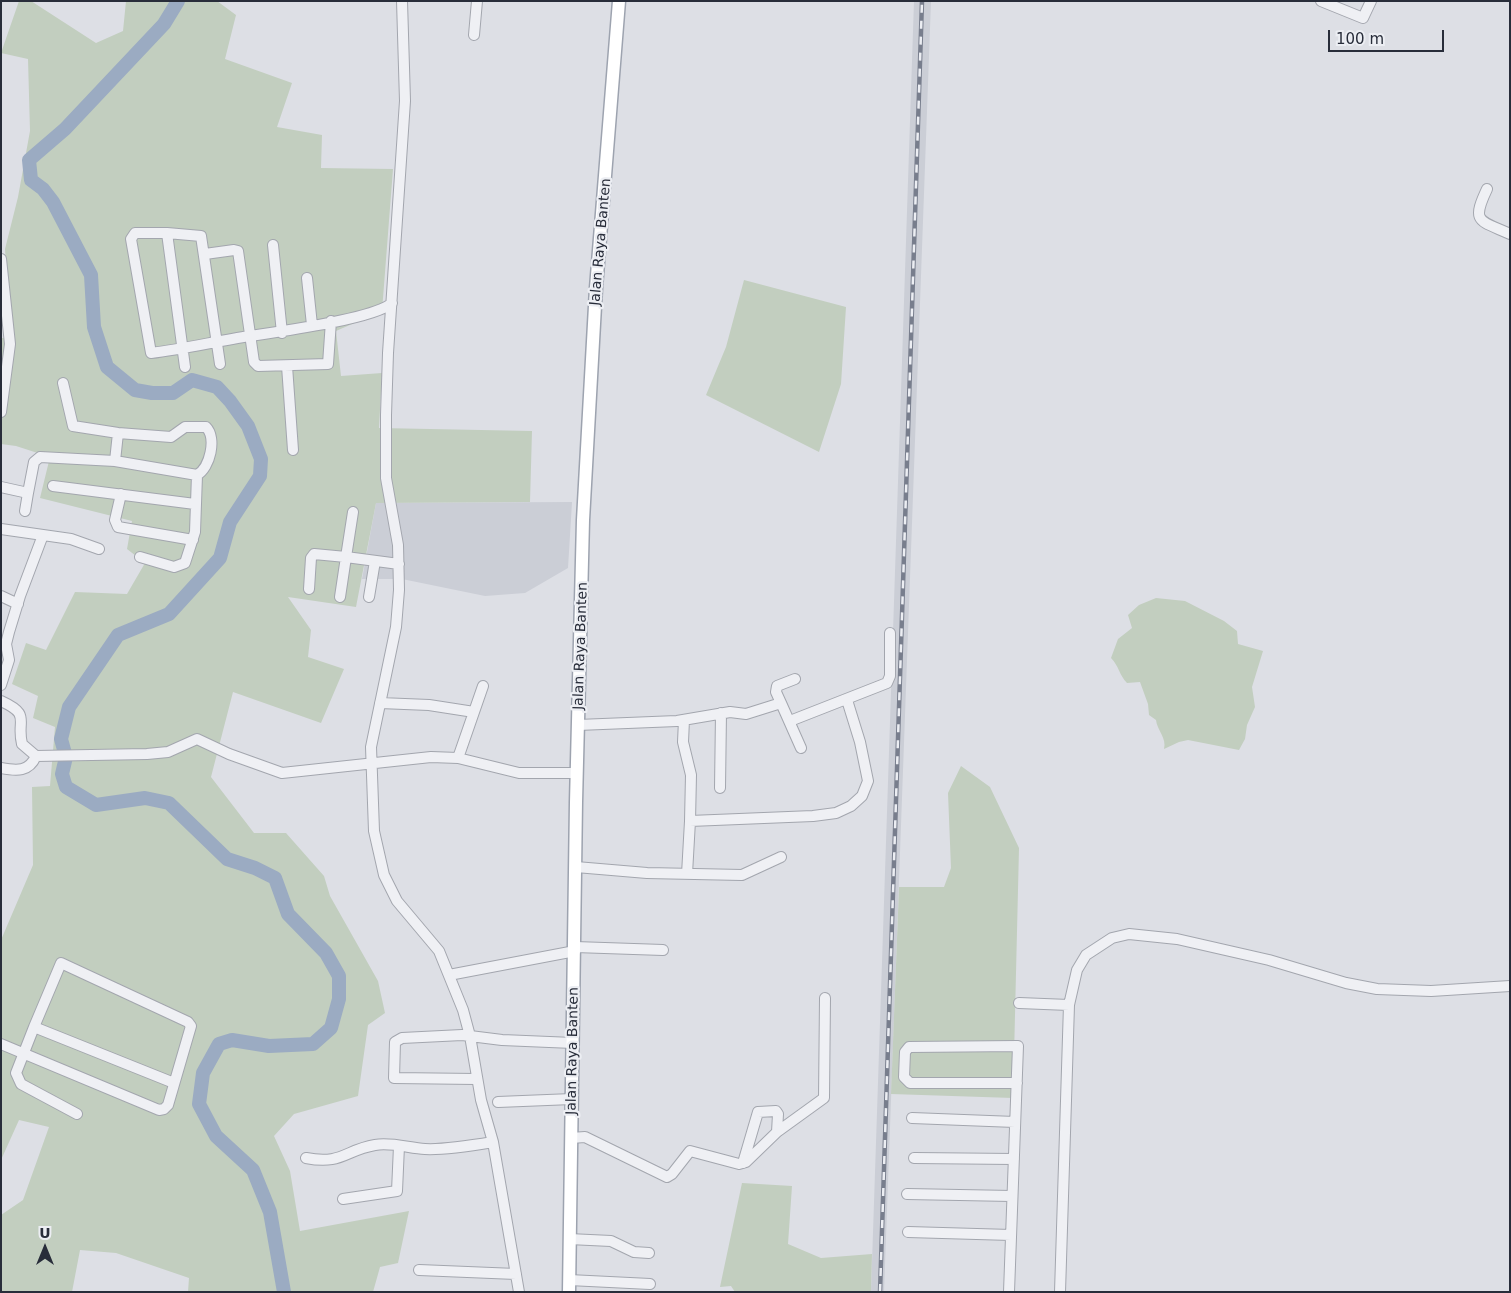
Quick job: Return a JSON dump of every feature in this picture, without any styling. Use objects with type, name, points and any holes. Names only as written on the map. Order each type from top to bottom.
[{"type":"main road","name":"Jalan Raya Banten","points":[[569,1286],[576,772],[583,520],[590,382],[619,1]]},
{"type":"street","points":[[402,1],[406,101],[387,388],[386,478],[399,564],[396,626],[372,736],[374,831],[384,875],[397,901],[439,951],[450,975],[470,1036],[476,1079],[493,1142],[519,1292]]},
{"type":"street","points":[[474,35],[477,1]]},
{"type":"street","points":[[1320,1],[1363,18],[1371,1]]},
{"type":"street","points":[[1487,189],[1478,212],[1478,217],[1482,222],[1510,234]]},
{"type":"street","points":[[220,364],[217,342],[205,254],[200,235],[135,233],[132,236],[132,242],[150,352],[217,342],[250,336],[282,333],[375,312],[392,304]]},
{"type":"street","points":[[167,233],[185,367]]},
{"type":"street","points":[[273,245],[282,333]]},
{"type":"street","points":[[205,254],[238,251],[255,365],[287,366],[329,363],[331,321]]},
{"type":"street","points":[[1,259],[10,344],[1,412]]},
{"type":"street","points":[[307,278],[312,325]]},
{"type":"street","points":[[287,366],[293,450]]},
{"type":"street","points":[[25,512],[34,462],[37,458],[114,461],[197,475],[202,472],[211,452],[210,432],[206,427],[185,427],[171,437],[118,433],[73,426],[63,383]]},
{"type":"street","points":[[114,461],[118,433]]},
{"type":"street","points":[[140,557],[174,567],[182,566],[193,540],[197,475]]},
{"type":"street","points":[[53,486],[195,504]]},
{"type":"street","points":[[1,487],[28,493]]},
{"type":"street","points":[[121,494],[115,520],[118,527],[193,540]]},
{"type":"street","points":[[340,597],[353,512]]},
{"type":"street","points":[[1,529],[71,539],[99,548]]},
{"type":"street","points":[[1,685],[9,660],[4,640],[43,535]]},
{"type":"street","points":[[309,589],[311,558],[314,554],[399,564]]},
{"type":"street","points":[[369,597],[375,561]]},
{"type":"street","points":[[1,596],[18,604]]},
{"type":"street","points":[[790,721],[887,683],[890,676],[890,634]]},
{"type":"street","points":[[794,679],[778,686],[776,692],[801,748]]},
{"type":"street","points":[[458,758],[483,686]]},
{"type":"street","points":[[690,821],[813,816],[836,813],[851,806],[862,796],[868,782],[860,742],[847,700]]},
{"type":"street","points":[[1,701],[14,707],[21,717],[22,744],[38,756],[81,754],[137,755],[168,752],[197,739],[229,754],[282,773],[417,758],[458,758],[519,772],[576,772]]},
{"type":"street","points":[[380,703],[429,705],[474,712]]},
{"type":"street","points":[[578,725],[684,720],[721,713],[746,714],[782,703]]},
{"type":"street","points":[[720,788],[721,713]]},
{"type":"street","points":[[684,720],[683,742],[691,775],[687,874]]},
{"type":"street","points":[[1,768],[24,770],[30,767],[38,756]]},
{"type":"street","points":[[576,867],[648,873],[742,875],[781,857]]},
{"type":"street","points":[[1060,1292],[1069,1005],[1077,970],[1086,955],[1106,941],[1130,934],[1177,939],[1269,960],[1346,983],[1377,989],[1431,991],[1510,986]]},
{"type":"street","points":[[450,975],[575,949],[663,950]]},
{"type":"street","points":[[1,1044],[24,1053],[159,1110],[164,1110],[168,1105],[190,1032],[188,1022],[65,963],[59,965],[34,1027],[24,1053],[16,1073],[17,1080],[21,1084],[76,1114]]},
{"type":"street","points":[[571,1138],[585,1138],[667,1177],[672,1174],[690,1151],[739,1164],[744,1163],[777,1132],[824,1098],[825,998]]},
{"type":"street","points":[[1019,1003],[1069,1005]]},
{"type":"street","points":[[34,1027],[174,1084]]},
{"type":"street","points":[[476,1079],[394,1078],[392,1074],[395,1042],[398,1038],[462,1034],[573,1043]]},
{"type":"street","points":[[1009,1292],[1012,1235],[1012,1196],[1014,1159],[1017,1083],[1018,1046],[909,1047],[905,1052],[904,1077],[910,1084],[1017,1083]]},
{"type":"street","points":[[498,1102],[572,1099]]},
{"type":"street","points":[[744,1163],[758,1112],[776,1111],[778,1114],[777,1132]]},
{"type":"street","points":[[912,1118],[1015,1122]]},
{"type":"street","points":[[306,1158],[323,1161],[375,1145],[427,1149],[493,1142]]},
{"type":"street","points":[[343,1199],[397,1190],[399,1146]]},
{"type":"street","points":[[914,1158],[1014,1159]]},
{"type":"street","points":[[907,1194],[1012,1196]]},
{"type":"street","points":[[908,1232],[1012,1235]]},
{"type":"street","points":[[569,1239],[611,1241],[634,1252],[649,1253]]},
{"type":"street","points":[[419,1270],[516,1274]]},
{"type":"street","points":[[569,1286],[650,1284]]},
{"type":"shaded area","points":[[914,1],[931,1],[884,1292],[871,1292]]},
{"type":"shaded area","points":[[572,502],[568,568],[525,593],[485,596],[402,579],[362,579],[376,503]]},
{"type":"green space","points":[[19,1],[31,1],[96,43],[123,31],[126,1],[217,1],[236,15],[225,59],[292,83],[277,127],[322,135],[321,168],[393,169],[382,311],[336,331],[341,376],[382,373],[379,428],[532,431],[530,502],[376,503],[356,607],[288,597],[311,630],[308,657],[344,669],[321,723],[233,692],[211,777],[254,833],[286,833],[324,876],[330,896],[378,981],[385,1013],[368,1025],[358,1096],[294,1114],[274,1136],[290,1171],[300,1231],[409,1211],[398,1263],[380,1267],[373,1292],[188,1292],[189,1278],[116,1253],[80,1250],[72,1292],[1,1292],[1,1215],[23,1200],[49,1127],[19,1120],[1,1160],[1,940],[33,865],[32,787],[50,786],[55,727],[33,718],[38,696],[12,684],[26,643],[46,650],[75,592],[127,594],[145,563],[127,549],[132,521],[40,498],[50,457],[16,446],[1,444],[1,338],[10,338],[5,249],[18,197],[30,131],[28,59],[1,53]]},
{"type":"green space","points":[[744,280],[846,307],[841,384],[819,452],[706,395],[726,347]]},
{"type":"green space","points":[[1156,598],[1185,601],[1224,621],[1237,631],[1238,644],[1263,651],[1252,687],[1255,707],[1247,725],[1245,739],[1239,750],[1188,740],[1164,749],[1163,738],[1156,720],[1149,715],[1148,704],[1140,682],[1127,683],[1111,658],[1118,639],[1132,628],[1128,615],[1139,605]]},
{"type":"green space","points":[[961,766],[990,787],[1019,848],[1013,1098],[891,1094],[899,887],[944,887],[951,868],[948,793]]},
{"type":"green space","points":[[742,1183],[792,1186],[788,1244],[821,1258],[872,1254],[871,1292],[735,1292],[731,1286],[720,1287]]},
{"type":"waterway","points":[[178,1],[164,24],[65,129],[29,160],[31,180],[43,189],[53,202],[91,275],[94,327],[107,367],[135,390],[152,393],[173,393],[192,380],[217,387],[248,426],[261,459],[260,476],[230,522],[220,558],[169,614],[118,635],[69,707],[61,739],[66,757],[62,774],[66,787],[96,805],[145,798],[169,803],[227,859],[255,868],[275,878],[288,914],[326,953],[339,976],[339,999],[331,1028],[313,1044],[269,1046],[232,1040],[219,1044],[203,1073],[199,1104],[216,1136],[253,1170],[270,1212],[284,1292]]},
{"type":"railway","points":[[880,1292],[922,1]]}]
